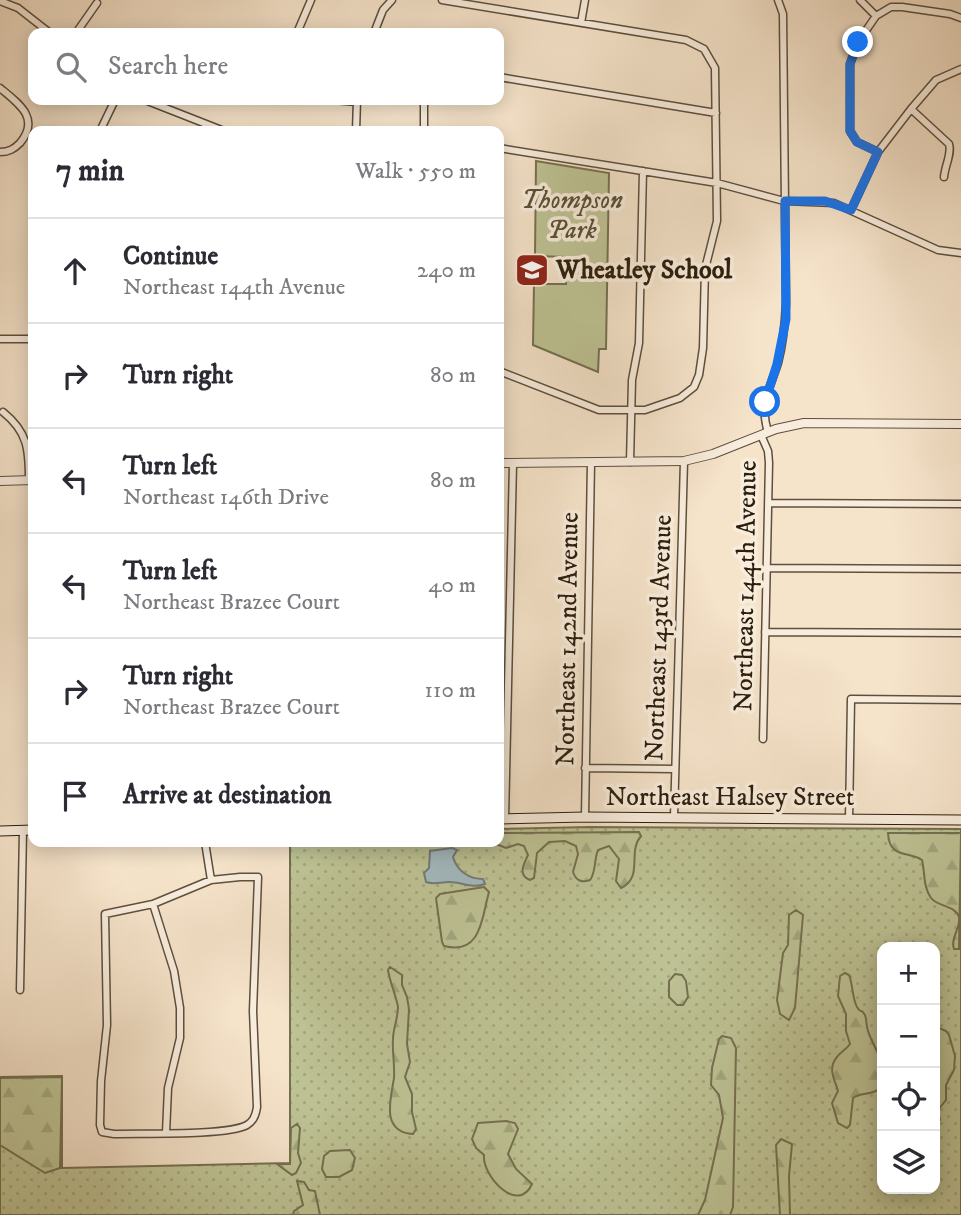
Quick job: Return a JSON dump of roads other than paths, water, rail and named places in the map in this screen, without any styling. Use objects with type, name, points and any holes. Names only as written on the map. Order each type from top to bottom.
[{"type":"main road","name":"Northeast Halsey Street","points":[[504,819],[674,817],[961,820]]},
{"type":"main road","points":[[0,831],[28,830]]},
{"type":"street","points":[[299,28],[312,0]]},
{"type":"street","points":[[376,28],[383,10],[392,0]]},
{"type":"street","points":[[442,0],[686,40],[700,45],[709,55],[716,74],[717,228],[705,269],[702,357],[697,382],[686,394],[645,411],[631,411],[593,409],[504,373]]},
{"type":"street","points":[[581,23],[585,0]]},
{"type":"street","name":"Northeast 144th Avenue","points":[[763,739],[769,458],[764,405],[779,356],[786,319],[783,15],[778,0]]},
{"type":"street","points":[[860,0],[876,16]]},
{"type":"street","points":[[0,1],[18,8],[44,28]]},
{"type":"street","points":[[79,28],[97,2]]},
{"type":"street","points":[[878,152],[857,142],[850,131],[852,58],[858,42],[876,16],[896,6],[961,18]]},
{"type":"street","points":[[851,210],[878,152],[911,109],[936,80],[961,69]]},
{"type":"street","points":[[504,78],[716,113]]},
{"type":"street","points":[[0,88],[21,106],[28,123],[27,132],[17,146],[10,151],[0,152]]},
{"type":"street","points":[[102,126],[113,105]]},
{"type":"street","points":[[158,105],[211,126]]},
{"type":"street","points":[[356,126],[357,105]]},
{"type":"street","points":[[424,105],[424,126]]},
{"type":"street","points":[[911,109],[949,144],[951,150],[944,167],[944,177]]},
{"type":"street","points":[[504,149],[717,183],[785,201],[825,201],[938,250],[961,253]]},
{"type":"street","points":[[630,462],[632,380],[639,343],[643,171]]},
{"type":"street","points":[[0,339],[28,339]]},
{"type":"street","points":[[4,412],[19,427],[28,450]]},
{"type":"street","points":[[504,463],[684,461],[713,454],[789,425],[817,422],[961,424]]},
{"type":"street","name":"Northeast 143rd Avenue","points":[[674,817],[684,461]]},
{"type":"street","name":"Northeast 142nd Avenue","points":[[585,817],[591,462]]},
{"type":"street","points":[[504,754],[513,463]]},
{"type":"street","points":[[0,481],[28,480]]},
{"type":"street","points":[[768,503],[961,505]]},
{"type":"street","points":[[767,568],[961,569]]},
{"type":"street","points":[[765,632],[961,633]]},
{"type":"street","points":[[849,819],[850,699],[961,700]]},
{"type":"street","points":[[585,768],[675,769]]},
{"type":"street","points":[[20,990],[28,830]]},
{"type":"street","points":[[206,847],[211,880]]},
{"type":"street","points":[[258,877],[253,1011],[256,1114],[251,1123],[239,1129],[108,1134],[102,1132],[101,1081],[107,1025],[105,914],[153,904],[211,880],[258,877]]},
{"type":"street","points":[[170,888],[173,896]]},
{"type":"street","points":[[153,904],[174,971],[180,1007],[180,1038],[168,1088],[166,1132]]},
{"type":"water","points":[[452,848],[457,850],[453,857],[461,870],[468,876],[483,879],[485,884],[476,886],[454,882],[426,882],[424,873],[429,868],[430,851]]},
{"type":"place","name":"Wheatley School","points":[[532,270]]},
{"type":"park label","name":"Thompson Park","points":[[572,215]]}]
